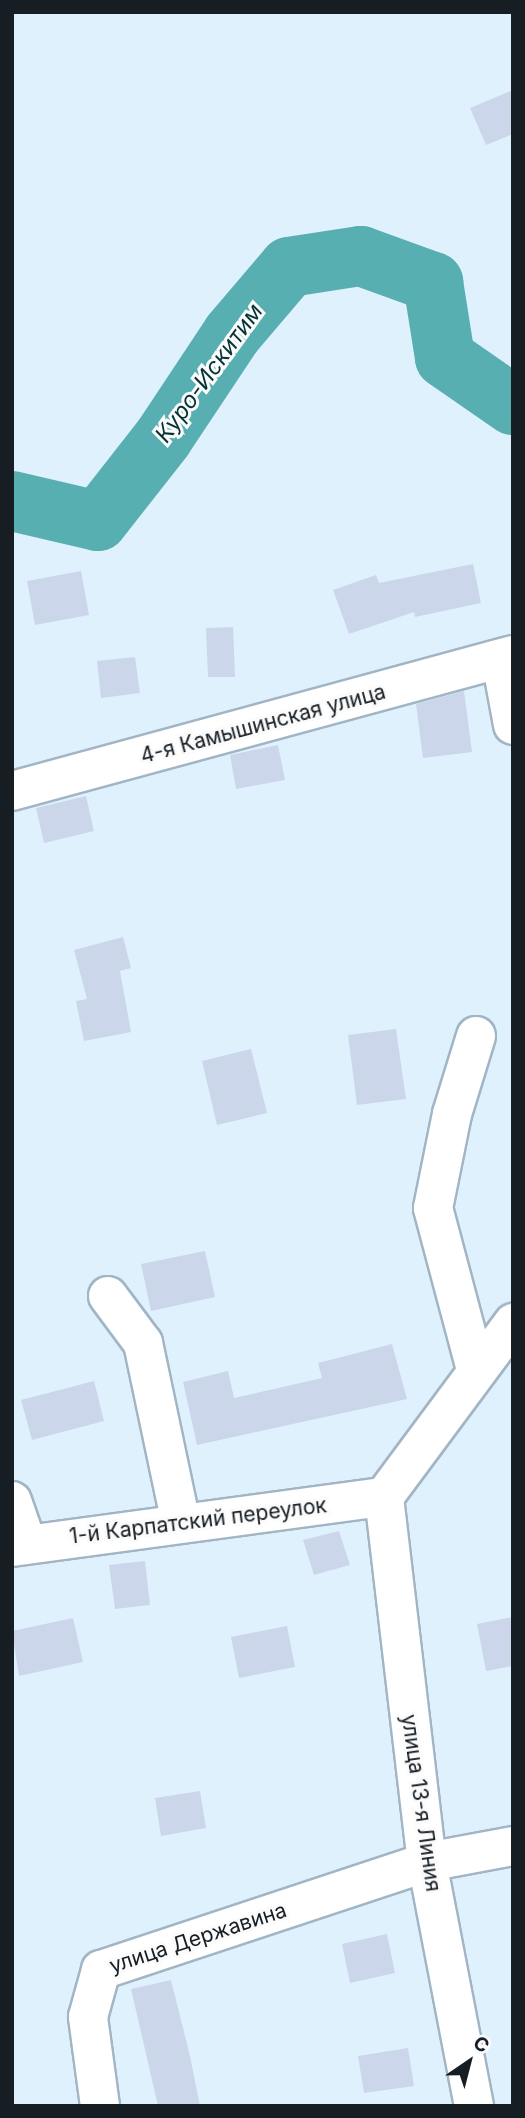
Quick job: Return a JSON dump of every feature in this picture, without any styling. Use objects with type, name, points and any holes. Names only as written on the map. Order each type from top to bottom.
[{"type":"lane","points":[[507,657],[513,725]]},
{"type":"lane","name":"4-я Камышинская улица","points":[[12,791],[507,657]]},
{"type":"lane","points":[[476,1036],[452,1114],[433,1208],[476,1370]]},
{"type":"lane","points":[[108,1296],[143,1343],[181,1523]]},
{"type":"lane","points":[[384,1497],[513,1323]]},
{"type":"lane","name":"1-й Карпатский переулок","points":[[20,1546],[384,1497]]},
{"type":"lane","name":"улица 13-я Линия","points":[[384,1497],[427,1862],[474,2106]]},
{"type":"lane","points":[[12,1501],[20,1546]]},
{"type":"lane","points":[[427,1862],[513,1846]]},
{"type":"lane","name":"улица Державина","points":[[100,2106],[88,2018],[101,1970],[427,1862]]},
{"type":"building","points":[[513,90],[513,134],[486,145],[470,108]]},
{"type":"building","points":[[473,564],[481,603],[415,617],[414,612],[349,634],[333,590],[376,575],[379,583]]},
{"type":"building","points":[[81,571],[89,615],[35,625],[27,581]]},
{"type":"building","points":[[233,627],[235,677],[208,677],[206,628]]},
{"type":"building","points":[[135,657],[140,693],[101,698],[97,661]]},
{"type":"building","points":[[464,691],[472,752],[423,758],[416,704]]},
{"type":"building","points":[[278,745],[285,780],[236,789],[230,755]]},
{"type":"building","points":[[86,796],[94,831],[44,843],[36,808]]},
{"type":"building","points":[[123,937],[131,968],[120,971],[131,1032],[84,1041],[76,1001],[87,999],[74,950]]},
{"type":"building","points":[[396,1029],[406,1099],[357,1105],[348,1035]]},
{"type":"building","points":[[251,1049],[267,1113],[217,1125],[202,1061]]},
{"type":"building","points":[[205,1251],[215,1297],[151,1311],[141,1264]]},
{"type":"building","points":[[392,1344],[407,1399],[197,1445],[183,1382],[228,1371],[234,1398],[322,1378],[318,1363]]},
{"type":"building","points":[[94,1381],[104,1421],[32,1440],[21,1400]]},
{"type":"building","points":[[339,1531],[350,1565],[314,1575],[303,1540]]},
{"type":"building","points":[[145,1561],[150,1605],[115,1609],[109,1565]]},
{"type":"building","points":[[513,1617],[513,1666],[486,1671],[477,1624]]},
{"type":"building","points":[[73,1618],[83,1662],[19,1676],[12,1631]]},
{"type":"building","points":[[287,1626],[295,1667],[239,1678],[231,1637]]},
{"type":"building","points":[[200,1791],[206,1828],[161,1836],[155,1798]]},
{"type":"building","points":[[387,1934],[395,1973],[350,1983],[342,1944]]},
{"type":"building","points":[[171,1980],[200,2106],[158,2106],[131,1989]]},
{"type":"building","points":[[408,2048],[414,2086],[364,2093],[358,2056]]},
{"type":"waterway","name":"Куро-Искитим","points":[[12,501],[98,521],[163,438],[232,334],[289,267],[361,256],[433,282],[445,358],[513,405]]}]
